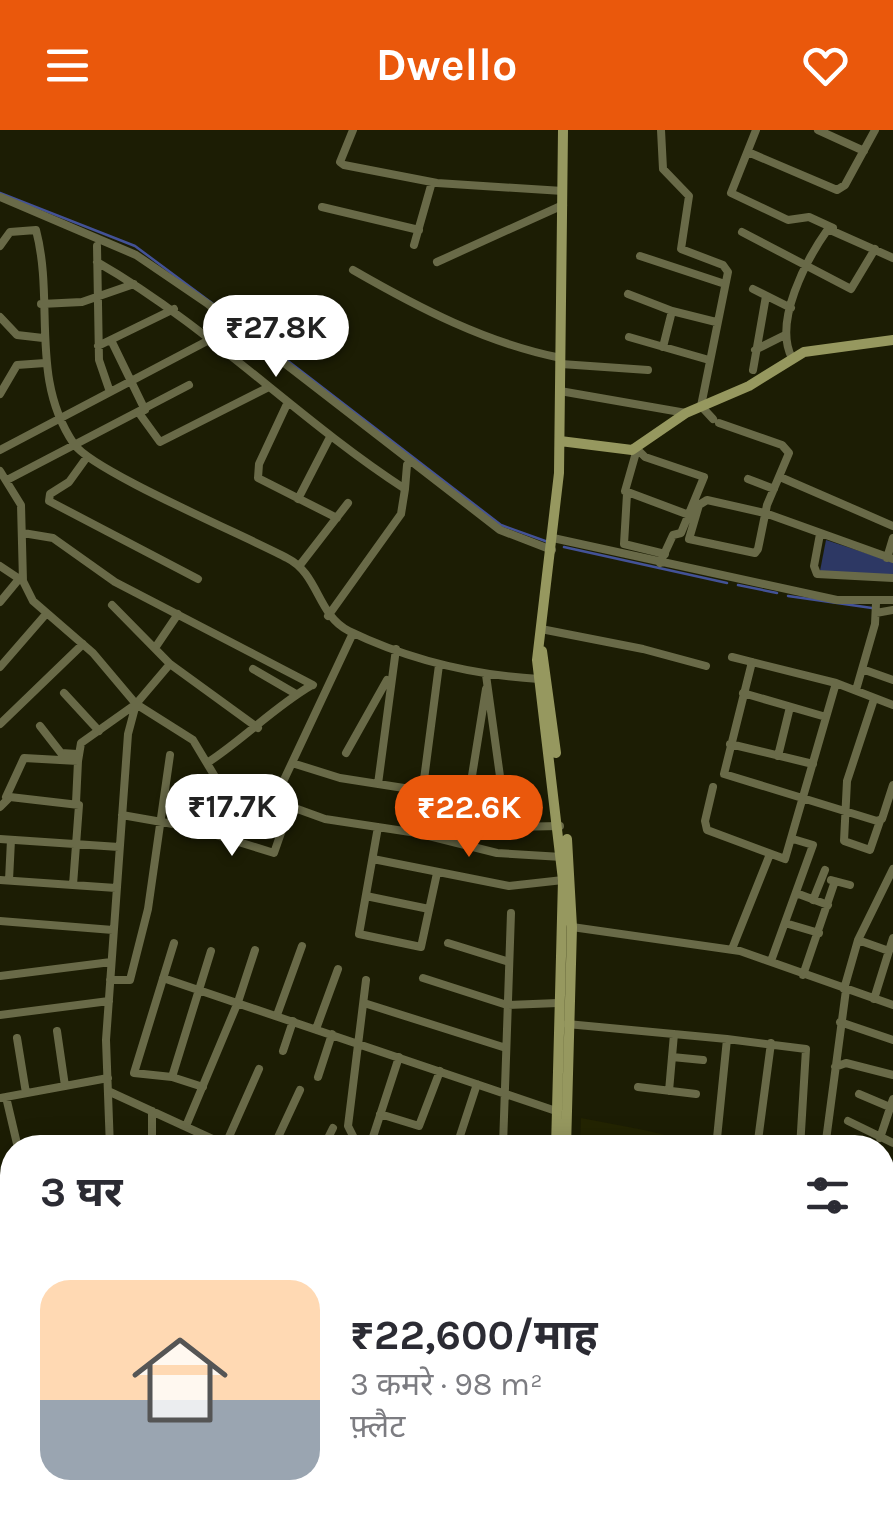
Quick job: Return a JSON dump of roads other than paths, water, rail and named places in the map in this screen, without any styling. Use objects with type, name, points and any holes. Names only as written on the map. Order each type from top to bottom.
[{"type":"main road","points":[[556,1135],[563,880],[560,826],[538,679],[560,442],[564,130]]},
{"type":"main road","points":[[560,442],[637,448],[686,412],[749,386],[792,358],[817,349],[893,340]]},
{"type":"main road","points":[[541,636],[566,826],[572,927],[566,1135]]},
{"type":"street","points":[[353,130],[342,164],[432,182],[564,191]]},
{"type":"street","points":[[661,130],[662,168],[689,196],[681,249],[726,267],[701,406],[716,421],[788,448],[766,513],[755,553],[690,539],[690,528],[704,500],[766,513],[890,558],[893,538]]},
{"type":"street","points":[[756,130],[730,185],[731,193],[788,220],[810,217],[893,258]]},
{"type":"street","points":[[818,130],[864,150]]},
{"type":"street","points":[[748,152],[838,190],[876,130]]},
{"type":"street","points":[[414,245],[432,182]]},
{"type":"street","points":[[0,197],[136,255],[208,304],[500,530],[837,600],[893,600]]},
{"type":"street","points":[[437,262],[563,205]]},
{"type":"street","points":[[322,208],[419,230]]},
{"type":"street","points":[[792,358],[785,335],[790,308],[824,233],[833,228]]},
{"type":"street","points":[[0,246],[10,232],[36,230],[46,363],[60,418],[75,446],[87,457],[300,564],[328,616],[352,632],[439,665],[487,677],[538,679]]},
{"type":"street","points":[[742,232],[851,288],[874,249]]},
{"type":"street","points":[[96,246],[98,346],[101,370],[110,392]]},
{"type":"street","points":[[640,256],[725,284]]},
{"type":"street","points":[[97,262],[174,310],[287,404],[405,489]]},
{"type":"street","points":[[354,270],[409,302],[502,344],[561,361],[648,370]]},
{"type":"street","points":[[41,304],[98,298],[135,284]]},
{"type":"street","points":[[753,289],[790,308]]},
{"type":"street","points":[[628,294],[716,322]]},
{"type":"street","points":[[753,370],[766,296]]},
{"type":"street","points":[[98,346],[174,310]]},
{"type":"street","points":[[663,347],[672,311]]},
{"type":"street","points":[[0,317],[17,336],[43,338]]},
{"type":"street","points":[[755,350],[785,335]]},
{"type":"street","points":[[629,337],[709,360]]},
{"type":"street","points":[[110,340],[160,442],[267,388]]},
{"type":"street","points":[[0,450],[211,340]]},
{"type":"street","points":[[0,394],[17,365],[46,363]]},
{"type":"street","points":[[0,602],[21,580],[23,534],[21,505],[3,476],[75,446],[189,384]]},
{"type":"street","points":[[560,390],[686,412]]},
{"type":"street","points":[[287,404],[256,471],[263,484],[337,518]]},
{"type":"street","points":[[298,499],[330,437]]},
{"type":"street","points":[[660,564],[689,514],[704,476],[645,457],[637,448],[624,487],[624,544],[665,554]]},
{"type":"street","points":[[87,457],[73,479],[50,494],[49,501],[198,579]]},
{"type":"street","points":[[328,616],[401,514],[408,464]]},
{"type":"street","points":[[780,476],[893,526]]},
{"type":"street","points":[[748,479],[774,489]]},
{"type":"street","points":[[627,494],[689,514]]},
{"type":"street","points":[[300,564],[348,503]]},
{"type":"street","points":[[23,534],[53,538],[116,582],[325,692]]},
{"type":"street","points":[[820,534],[814,566],[817,574],[893,578]]},
{"type":"street","points":[[0,566],[21,580],[46,614],[83,644],[136,704],[193,740],[222,784],[325,819],[417,833],[496,852],[562,856]]},
{"type":"street","points":[[856,690],[876,603]]},
{"type":"street","points":[[112,605],[170,664],[258,728]]},
{"type":"street","points":[[876,614],[893,610]]},
{"type":"street","points":[[0,667],[46,614]]},
{"type":"street","points":[[154,648],[178,614]]},
{"type":"street","points":[[274,802],[352,632]]},
{"type":"street","points":[[541,636],[643,648],[706,666]]},
{"type":"street","points":[[0,724],[83,644]]},
{"type":"street","points":[[378,784],[389,676],[396,649]]},
{"type":"street","points":[[732,657],[836,683],[893,706]]},
{"type":"street","points":[[752,662],[724,774],[880,821]]},
{"type":"street","points":[[76,803],[81,743],[136,704],[170,664]]},
{"type":"street","points":[[417,833],[439,665]]},
{"type":"street","points":[[862,669],[893,680]]},
{"type":"street","points":[[253,670],[296,694]]},
{"type":"street","points":[[346,753],[389,676]]},
{"type":"street","points":[[466,813],[487,677]]},
{"type":"street","points":[[487,677],[507,827]]},
{"type":"street","points":[[713,787],[704,821],[707,830],[785,859],[836,683]]},
{"type":"street","points":[[206,763],[312,685]]},
{"type":"street","points":[[64,693],[99,731]]},
{"type":"street","points":[[743,694],[826,717]]},
{"type":"street","points":[[874,699],[847,781],[844,842],[868,850],[893,785]]},
{"type":"street","points":[[110,1135],[111,962],[128,734],[136,704]]},
{"type":"street","points":[[778,756],[790,707]]},
{"type":"street","points":[[40,726],[61,753],[77,758]]},
{"type":"street","points":[[730,744],[813,764]]},
{"type":"street","points":[[110,980],[130,980],[148,909],[170,754]]},
{"type":"street","points":[[0,806],[24,758],[77,758]]},
{"type":"street","points":[[292,763],[340,778],[423,791]]},
{"type":"street","points":[[6,797],[76,803],[80,807],[74,885]]},
{"type":"street","points":[[122,815],[160,820],[274,852],[290,807]]},
{"type":"street","points":[[421,807],[466,813],[507,827],[560,826]]},
{"type":"street","points":[[378,827],[359,934],[421,948],[437,873]]},
{"type":"street","points":[[0,839],[120,847]]},
{"type":"street","points":[[771,961],[813,845],[793,839]]},
{"type":"street","points":[[11,840],[4,880],[116,888]]},
{"type":"street","points":[[732,949],[770,854]]},
{"type":"street","points":[[373,860],[509,886],[563,880]]},
{"type":"street","points":[[827,1135],[845,990],[858,940],[893,869]]},
{"type":"street","points":[[814,900],[824,874],[835,882],[850,885]]},
{"type":"street","points":[[803,975],[835,882]]},
{"type":"street","points":[[796,892],[828,906]]},
{"type":"street","points":[[366,896],[429,909]]},
{"type":"street","points":[[504,1135],[510,914]]},
{"type":"street","points":[[0,921],[113,930]]},
{"type":"street","points":[[785,923],[818,933]]},
{"type":"street","points":[[572,927],[680,946],[732,949],[892,1003]]},
{"type":"street","points":[[874,999],[893,938]]},
{"type":"street","points":[[858,940],[889,951]]},
{"type":"street","points":[[174,942],[134,1074],[172,1077],[203,1088]]},
{"type":"street","points":[[448,944],[508,962]]},
{"type":"street","points":[[277,1015],[302,946]]},
{"type":"street","points":[[186,1126],[238,1002],[254,950]]},
{"type":"street","points":[[172,1077],[211,951]]},
{"type":"street","points":[[0,976],[111,962]]},
{"type":"street","points":[[316,1029],[338,969]]},
{"type":"street","points":[[164,978],[556,1111]]},
{"type":"street","points":[[423,978],[507,1004],[558,1004]]},
{"type":"street","points":[[352,1135],[348,1126],[366,980]]},
{"type":"street","points":[[0,1015],[109,1001]]},
{"type":"street","points":[[364,1003],[506,1048]]},
{"type":"street","points":[[283,1051],[293,1021]]},
{"type":"street","points":[[840,1022],[893,1040]]},
{"type":"street","points":[[567,1024],[771,1044],[808,1052],[801,1135]]},
{"type":"street","points":[[56,1031],[64,1086]]},
{"type":"street","points":[[318,1078],[332,1034]]},
{"type":"street","points":[[669,1091],[674,1034]]},
{"type":"street","points":[[17,1038],[26,1093]]},
{"type":"street","points":[[717,1135],[726,1039]]},
{"type":"street","points":[[759,1135],[771,1044]]},
{"type":"street","points":[[672,1057],[703,1060]]},
{"type":"street","points":[[373,1135],[400,1058]]},
{"type":"street","points":[[835,1066],[846,1063],[893,1076]]},
{"type":"street","points":[[232,1135],[260,1069]]},
{"type":"street","points":[[380,1114],[420,1126],[440,1072]]},
{"type":"street","points":[[14,1135],[3,1097],[108,1078]]},
{"type":"street","points":[[460,1135],[477,1084]]},
{"type":"street","points":[[638,1087],[696,1094]]},
{"type":"street","points":[[279,1135],[300,1090]]},
{"type":"street","points":[[108,1091],[204,1135]]},
{"type":"street","points":[[859,1094],[892,1105],[876,1135]]},
{"type":"street","points":[[152,1111],[152,1135]]},
{"type":"street","points":[[848,1121],[873,1135]]},
{"type":"street","points":[[330,1135],[333,1128]]},
{"type":"waterway","points":[[0,193],[135,246],[232,318]]},
{"type":"waterway","points":[[236,321],[501,525],[548,542]]},
{"type":"waterway","points":[[564,547],[727,583]]},
{"type":"waterway","points":[[738,585],[777,593]]},
{"type":"waterway","points":[[788,596],[872,608]]}]
